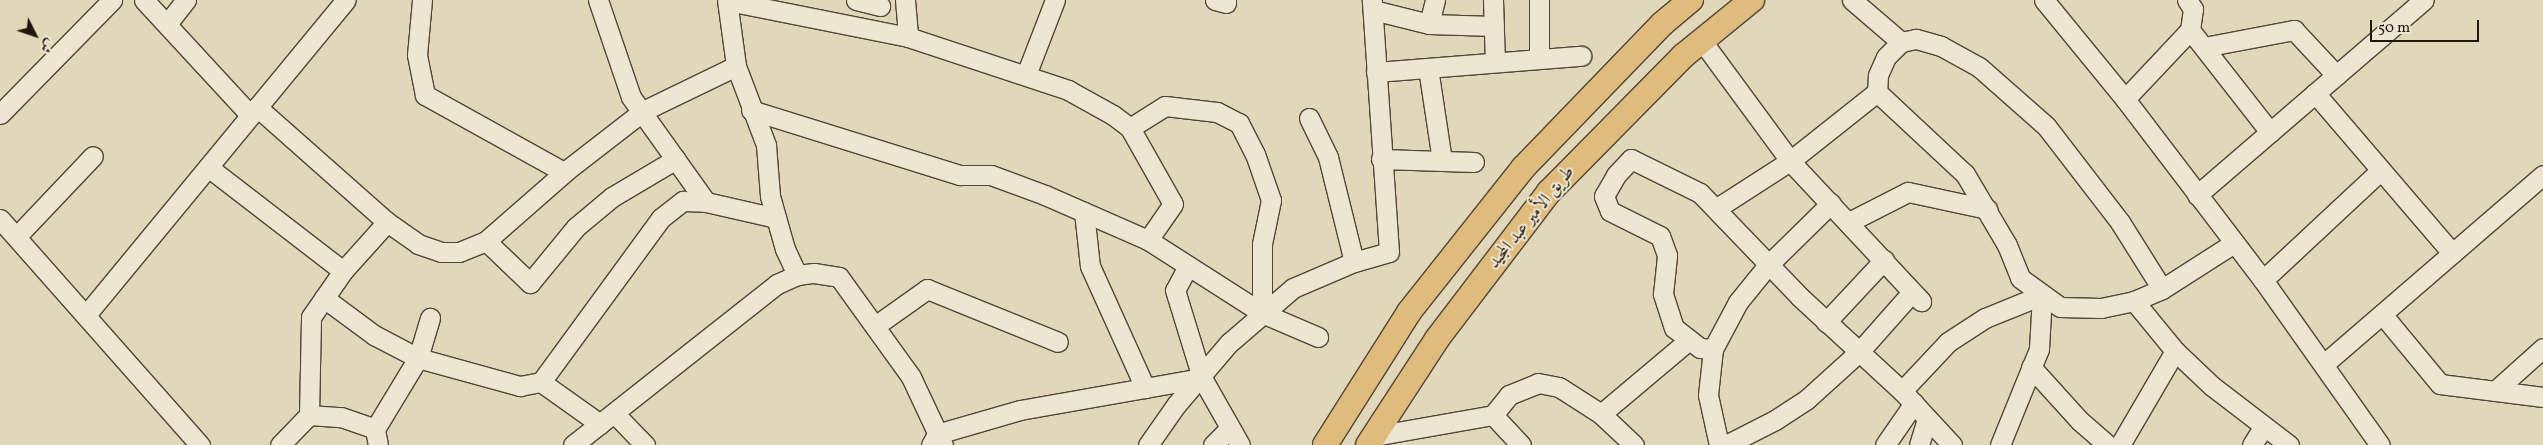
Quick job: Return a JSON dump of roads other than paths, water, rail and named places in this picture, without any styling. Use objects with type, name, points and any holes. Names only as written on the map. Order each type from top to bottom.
[{"type":"main road","name":"طريق الأمير عبد المجيد","points":[[1325,445],[1409,312],[1523,168],[1662,24],[1691,0]]},
{"type":"main road","name":"طريق الأمير عبد المجيد","points":[[1371,440],[1437,339],[1549,192],[1702,40],[1752,0]]},
{"type":"street","points":[[0,114],[112,0]]},
{"type":"street","points":[[144,0],[254,111],[387,222],[418,244],[441,252],[459,252],[486,241],[564,172],[644,111],[736,66]]},
{"type":"street","points":[[167,24],[186,0]]},
{"type":"street","points":[[86,315],[346,0]]},
{"type":"street","points":[[422,0],[417,55],[425,95],[564,172]]},
{"type":"street","points":[[598,0],[630,97],[644,111],[706,202]]},
{"type":"street","points":[[797,275],[785,249],[770,196],[766,145],[751,110],[736,66],[728,0],[908,37],[1068,90],[1130,128],[1173,204],[1148,240]]},
{"type":"street","points":[[856,0],[880,6]]},
{"type":"street","points":[[905,0],[908,37]]},
{"type":"street","points":[[1026,75],[1055,0]]},
{"type":"street","points":[[1215,0],[1226,3],[1226,0]]},
{"type":"street","points":[[1429,24],[1434,0]]},
{"type":"street","points":[[1493,0],[1495,62]]},
{"type":"street","points":[[1539,0],[1539,58]]},
{"type":"street","points":[[1852,0],[1901,42]]},
{"type":"street","points":[[2044,0],[2125,99],[2263,280],[2380,445]]},
{"type":"street","points":[[2125,99],[2190,30],[2193,9],[2187,0]]},
{"type":"street","points":[[2197,195],[2424,0]]},
{"type":"street","points":[[1148,445],[1176,405],[1202,378],[1229,343],[1293,288],[1354,262],[1389,252],[1372,5],[1429,24],[1494,26]]},
{"type":"street","points":[[2190,30],[2270,132]]},
{"type":"street","points":[[2204,47],[2294,30],[2336,75]]},
{"type":"street","points":[[1717,208],[1790,161],[1877,92],[1878,75],[1886,57],[1901,42],[1916,39],[1941,46],[1979,67],[2046,126],[2120,222],[2162,288]]},
{"type":"street","points":[[1702,40],[1790,161],[1849,222],[1916,296],[1859,352],[1807,399],[1775,420],[1726,445]]},
{"type":"street","points":[[1376,72],[1581,56]]},
{"type":"street","points":[[1428,68],[1442,161]]},
{"type":"street","points":[[1877,92],[1965,174],[1987,209],[2020,278],[2060,307],[2101,308],[2134,301],[2162,288],[2234,242]]},
{"type":"street","points":[[2315,93],[2452,254]]},
{"type":"street","points":[[1130,128],[1165,106],[1217,112],[1239,123],[1255,154],[1271,200],[1262,244],[1262,313]]},
{"type":"street","points":[[751,110],[960,175],[991,175],[1084,212],[1148,240],[1262,313],[1318,337]]},
{"type":"street","points":[[1309,118],[1328,158],[1354,262]]},
{"type":"street","points":[[17,236],[93,156]]},
{"type":"street","points":[[486,241],[530,283],[576,227],[612,196],[676,158]]},
{"type":"street","points":[[1382,159],[1474,162]]},
{"type":"street","points":[[1713,349],[1700,348],[1674,328],[1662,294],[1667,255],[1660,236],[1610,211],[1604,196],[1616,175],[1631,159],[1700,193],[1717,208],[1730,228],[1826,322],[1908,397],[1952,445]]},
{"type":"street","points":[[208,167],[343,270]]},
{"type":"street","points":[[2263,280],[2380,170]]},
{"type":"street","points":[[2324,364],[2543,176]]},
{"type":"street","points":[[1849,222],[1908,192],[1987,209]]},
{"type":"street","points":[[541,382],[661,218],[682,201],[706,202],[776,218]]},
{"type":"street","points":[[1719,445],[1708,395],[1713,349],[1738,302],[1768,265],[1831,203]]},
{"type":"street","points":[[1084,212],[1090,266],[1145,388]]},
{"type":"street","points":[[0,219],[200,445]]},
{"type":"street","points":[[280,445],[309,415],[311,317],[343,270],[387,222]]},
{"type":"street","points":[[1826,322],[1884,260]]},
{"type":"street","points":[[1188,266],[1175,290],[1202,378],[1240,445]]},
{"type":"street","points":[[573,445],[777,284],[797,275],[814,273],[839,277],[875,326],[911,377],[937,441],[1020,410],[1202,378]]},
{"type":"street","points":[[875,326],[927,289],[1058,342]]},
{"type":"street","points":[[2000,445],[2038,349],[2042,295]]},
{"type":"street","points":[[1885,445],[1908,397],[1948,342],[1985,318],[2042,295]]},
{"type":"street","points":[[324,298],[374,336],[418,358],[520,386],[541,382],[607,418],[645,445]]},
{"type":"street","points":[[2134,301],[2175,351],[2212,386],[2289,445]]},
{"type":"street","points":[[2382,314],[2440,384],[2543,397]]},
{"type":"street","points":[[309,415],[341,417],[377,437],[418,358],[430,318]]},
{"type":"street","points":[[1601,414],[1690,340]]},
{"type":"street","points":[[2495,391],[2543,348]]},
{"type":"street","points":[[2120,445],[2175,351]]},
{"type":"street","points":[[2031,367],[2080,421],[2108,445]]},
{"type":"street","points":[[1371,440],[1493,415],[1509,395],[1538,382],[1559,387],[1601,414],[1634,445]]},
{"type":"street","points":[[1493,415],[1521,445]]},
{"type":"street","points":[[1919,445],[1927,418]]},
{"type":"street","points":[[2252,445],[2264,426]]},
{"type":"street","points":[[1213,445],[1230,428]]}]
